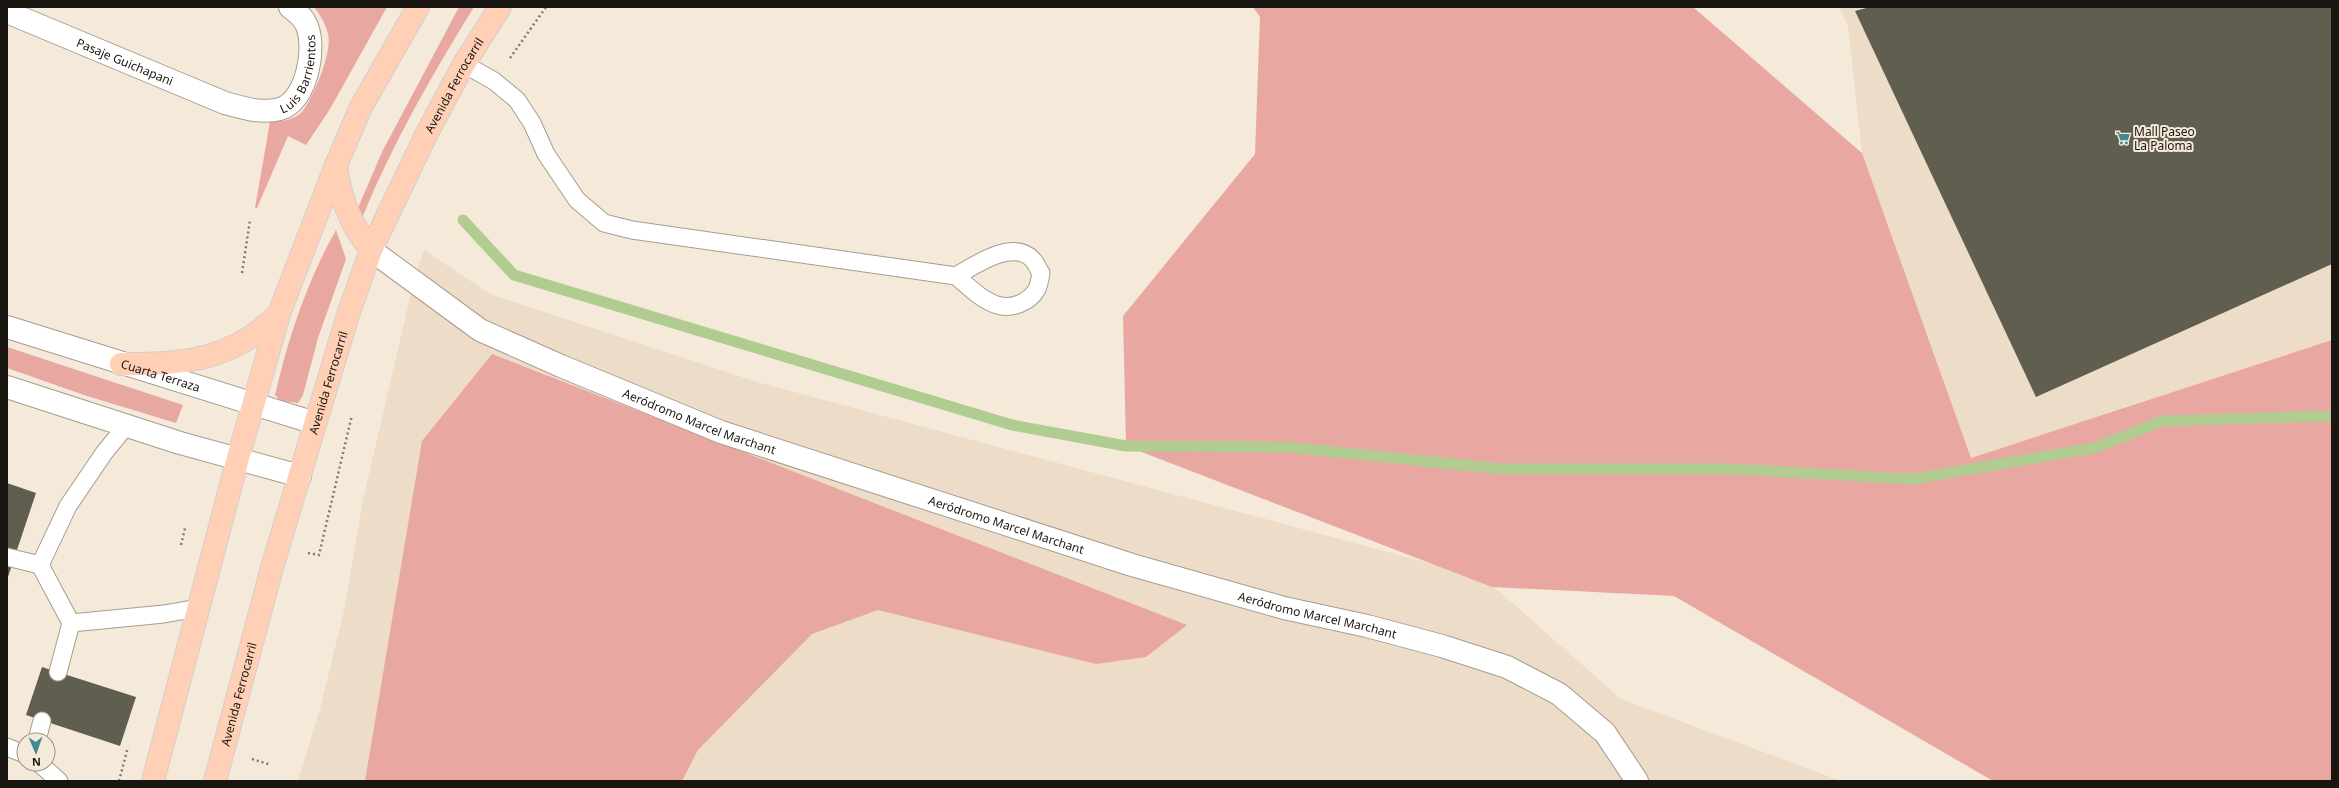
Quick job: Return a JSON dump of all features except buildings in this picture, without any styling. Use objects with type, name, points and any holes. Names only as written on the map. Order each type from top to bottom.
[{"type":"main road","points":[[153,781],[238,458],[255,403],[280,311],[336,165],[361,108],[418,7]]},
{"type":"main road","name":"Avenida Ferrocarril","points":[[215,781],[251,639],[300,476],[314,423],[348,315],[371,250],[417,152],[464,64],[500,7]]},
{"type":"main road","points":[[336,165],[338,186],[345,208],[354,227],[371,250]]},
{"type":"main road","points":[[121,364],[164,364],[223,351],[245,342],[264,329],[280,311]]},
{"type":"street","name":"Luis Barrientos","points":[[244,108],[257,110],[280,109],[292,102],[299,92],[310,58],[310,39],[306,23],[290,7]]},
{"type":"street","name":"Pasaje Guichapani","points":[[7,12],[225,103],[244,108]]},
{"type":"street","name":"Aeródromo Marcel Marchant","points":[[371,250],[480,330],[561,366],[721,432],[1132,565],[1284,608],[1366,626],[1442,646],[1507,667],[1559,694],[1605,733],[1636,781]]},
{"type":"street","name":"Cuarta Terraza","points":[[7,327],[121,364],[255,403],[314,423]]},
{"type":"street","points":[[7,387],[180,443],[300,476]]},
{"type":"lane","points":[[464,64],[494,82],[517,100],[532,123],[560,177],[577,200],[604,223],[632,230],[956,276],[978,294],[997,305],[1015,306],[1029,298],[1038,288],[1041,273],[1032,259],[1018,251],[996,254],[956,276]]},
{"type":"lane","points":[[40,565],[68,506],[104,453],[126,426]]},
{"type":"lane","points":[[7,557],[40,565],[71,623],[58,672]]},
{"type":"lane","points":[[71,623],[164,614],[198,608]]},
{"type":"lane","points":[[39,732],[42,721]]},
{"type":"lane","points":[[49,772],[59,781]]},
{"type":"path","points":[[242,273],[250,220]]},
{"type":"shaded area","points":[[314,7],[387,7],[330,109],[306,145],[288,136],[257,208],[255,208],[270,122],[291,119],[302,112],[316,86],[325,63],[328,52],[328,34],[326,27]]},
{"type":"shaded area","points":[[459,7],[474,7],[414,110],[386,163],[362,218],[358,208],[382,152]]},
{"type":"shaded area","points":[[1253,7],[1693,7],[1862,153],[1971,458],[2332,340],[2332,781],[1993,781],[1674,596],[1492,587],[1126,446],[1123,316],[1255,154],[1260,17]]},
{"type":"shaded area","points":[[1839,7],[2332,7],[2332,622],[1971,458],[1862,153],[1848,26]]},
{"type":"shaded area","points":[[336,230],[346,259],[318,338],[303,395],[298,403],[281,401],[275,395],[292,332],[316,269]]},
{"type":"shaded area","points":[[424,250],[490,294],[757,382],[1484,578],[1621,699],[1841,781],[298,781],[320,709],[344,611],[363,500],[414,280]]},
{"type":"shaded area","points":[[7,347],[183,405],[176,423],[87,396],[7,368]]},
{"type":"shaded area","points":[[492,354],[1187,625],[1146,657],[1096,664],[878,610],[812,634],[698,750],[682,781],[365,781],[422,441]]},
{"type":"waterway","points":[[463,220],[514,275],[1012,425],[1126,446],[1286,447],[1503,469],[1733,469],[1913,479],[2094,448],[2162,421],[2332,416]]},
{"type":"place","name":"Mall Paseo La Paloma","points":[[2123,138]]}]
